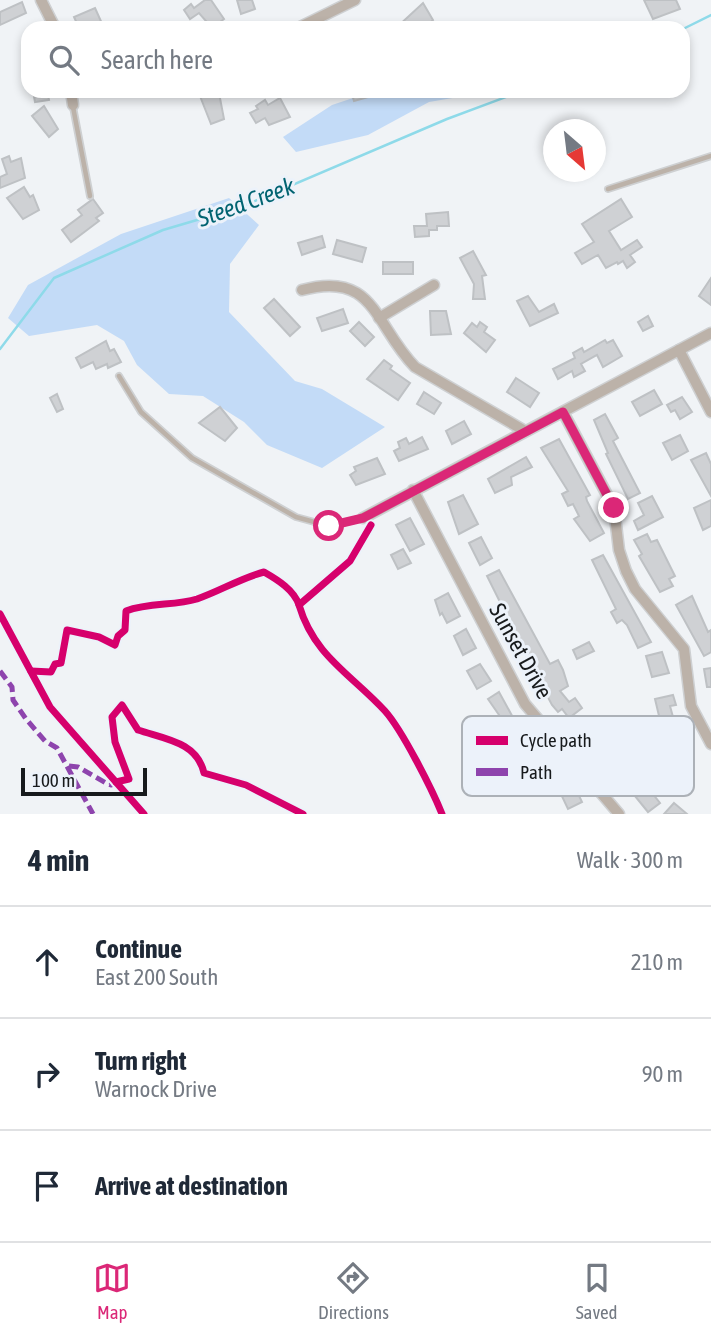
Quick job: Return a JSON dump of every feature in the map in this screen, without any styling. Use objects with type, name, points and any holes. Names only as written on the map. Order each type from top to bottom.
[{"type":"street","points":[[41,0],[52,21]]},
{"type":"street","points":[[312,21],[355,0]]},
{"type":"street","points":[[72,98],[73,105]]},
{"type":"street","points":[[302,290],[326,283],[345,285],[365,297],[415,367],[525,431]]},
{"type":"street","points":[[379,318],[434,285]]},
{"type":"street","points":[[363,518],[711,333]]},
{"type":"street","points":[[679,350],[711,412]]},
{"type":"street","points":[[563,412],[614,508],[619,550],[625,571],[635,589],[684,649],[691,706],[711,744]]},
{"type":"street","name":"Sunset Drive","points":[[413,490],[525,704],[535,716]]},
{"type":"street","name":"Sunset Drive","points":[[604,796],[619,814]]},
{"type":"lane","points":[[73,105],[90,196]]},
{"type":"lane","points":[[608,189],[711,156]]},
{"type":"lane","points":[[119,376],[141,412],[192,458],[296,517],[329,526],[363,518]]},
{"type":"shaded area","points":[[353,98],[453,98],[429,102],[368,135],[296,152],[283,137],[332,105]]},
{"type":"shaded area","points":[[229,198],[259,225],[230,264],[229,312],[295,381],[322,389],[385,427],[322,468],[267,445],[244,422],[203,396],[169,394],[137,365],[124,341],[97,325],[29,336],[8,318],[28,285],[121,234]]},
{"type":"building","points":[[205,0],[211,0],[224,19],[206,21],[199,13],[190,19],[184,10],[191,4],[194,8]]},
{"type":"building","points":[[237,0],[252,0],[255,9],[241,14]]},
{"type":"building","points":[[644,0],[676,0],[680,9],[653,19]]},
{"type":"building","points":[[22,2],[26,13],[0,25],[0,12]]},
{"type":"building","points":[[423,3],[433,20],[432,21],[404,21]]},
{"type":"building","points":[[95,8],[101,21],[76,21],[74,17]]},
{"type":"building","points":[[34,98],[49,100],[35,102]]},
{"type":"building","points":[[201,98],[220,98],[224,119],[211,124]]},
{"type":"building","points":[[280,98],[290,117],[269,125],[265,118],[256,123],[250,113],[258,109],[256,106],[265,100],[268,105]]},
{"type":"building","points":[[44,106],[58,129],[49,137],[32,116]]},
{"type":"building","points":[[9,156],[11,162],[21,158],[25,178],[0,188],[0,177],[7,174],[2,159]]},
{"type":"building","points":[[24,187],[30,197],[33,195],[39,210],[23,219],[7,198]]},
{"type":"building","points":[[93,199],[103,213],[96,218],[99,221],[71,242],[62,230],[82,215],[78,210]]},
{"type":"building","points":[[621,199],[632,217],[609,231],[621,250],[637,240],[642,247],[630,255],[635,262],[627,268],[623,261],[606,268],[598,255],[582,264],[575,253],[594,242],[582,224]]},
{"type":"building","points":[[448,212],[449,226],[437,226],[437,230],[429,230],[429,236],[415,237],[414,226],[427,226],[426,214]]},
{"type":"building","points":[[322,236],[325,247],[302,255],[298,243]]},
{"type":"building","points":[[337,240],[366,248],[362,262],[333,254]]},
{"type":"building","points":[[473,251],[486,275],[482,276],[485,299],[473,299],[474,284],[460,258]]},
{"type":"building","points":[[383,262],[413,262],[413,274],[383,274]]},
{"type":"building","points":[[711,278],[711,305],[699,296]]},
{"type":"building","points":[[528,296],[539,312],[554,304],[558,313],[530,326],[517,301]]},
{"type":"building","points":[[274,299],[300,327],[290,336],[264,308]]},
{"type":"building","points":[[343,309],[348,323],[322,331],[317,318]]},
{"type":"building","points":[[430,311],[446,311],[451,334],[431,335]]},
{"type":"building","points":[[648,316],[653,326],[643,331],[638,322]]},
{"type":"building","points":[[359,322],[374,337],[365,346],[350,331]]},
{"type":"building","points":[[480,322],[487,327],[484,332],[495,340],[486,352],[464,333],[472,323],[477,327]]},
{"type":"building","points":[[605,340],[607,343],[613,340],[622,356],[603,367],[597,355],[581,364],[585,371],[574,377],[572,371],[558,379],[553,369],[575,358],[573,353],[582,348],[584,352]]},
{"type":"building","points":[[106,341],[110,351],[114,349],[121,362],[108,368],[107,364],[96,369],[93,362],[81,368],[76,358]]},
{"type":"building","points":[[384,360],[392,366],[390,369],[410,383],[398,400],[367,379]]},
{"type":"building","points":[[516,378],[539,393],[530,407],[507,392]]},
{"type":"building","points":[[654,390],[662,404],[640,416],[632,402]]},
{"type":"building","points":[[424,392],[441,403],[434,414],[417,404]]},
{"type":"building","points":[[57,394],[63,409],[57,412],[50,398]]},
{"type":"building","points":[[682,397],[692,412],[680,419],[675,410],[671,412],[667,405]]},
{"type":"building","points":[[220,407],[237,428],[225,441],[199,423]]},
{"type":"building","points":[[605,414],[618,438],[613,441],[640,493],[628,499],[606,454],[608,453],[594,420]]},
{"type":"building","points":[[464,421],[471,434],[452,444],[446,431]]},
{"type":"building","points":[[680,435],[688,451],[672,460],[663,443]]},
{"type":"building","points":[[422,437],[428,449],[399,461],[394,451],[400,448],[398,442],[406,438],[409,444]]},
{"type":"building","points":[[559,439],[590,495],[586,497],[587,501],[604,533],[590,541],[574,519],[579,516],[573,504],[568,506],[562,494],[568,491],[541,448]]},
{"type":"building","points":[[706,453],[711,464],[711,496],[691,460]]},
{"type":"building","points":[[526,457],[532,467],[511,477],[512,485],[495,493],[488,479]]},
{"type":"building","points":[[377,458],[385,474],[356,485],[350,475],[356,471],[354,467]]},
{"type":"building","points":[[463,495],[478,524],[459,534],[448,502]]},
{"type":"building","points":[[652,496],[663,517],[638,530],[634,521],[644,515],[638,503]]},
{"type":"building","points":[[711,500],[711,526],[703,530],[694,508]]},
{"type":"building","points":[[410,518],[424,544],[410,551],[396,525]]},
{"type":"building","points":[[647,534],[651,542],[657,540],[675,576],[669,579],[673,586],[660,592],[639,556],[642,554],[634,540]]},
{"type":"building","points":[[481,537],[492,558],[480,565],[469,543]]},
{"type":"building","points":[[403,549],[411,563],[398,569],[391,555]]},
{"type":"building","points":[[603,555],[651,642],[638,648],[627,625],[622,620],[617,623],[611,612],[616,609],[592,560]]},
{"type":"building","points":[[499,570],[550,664],[558,660],[568,686],[560,691],[569,702],[575,698],[582,708],[572,716],[567,716],[562,709],[558,712],[552,705],[522,648],[518,650],[501,614],[505,612],[487,576]]},
{"type":"building","points":[[448,593],[460,616],[447,623],[442,613],[440,615],[435,600]]},
{"type":"building","points":[[692,596],[708,632],[711,630],[711,652],[704,656],[676,605]]},
{"type":"building","points":[[466,629],[476,648],[463,655],[454,636]]},
{"type":"building","points":[[589,642],[594,651],[577,659],[573,650]]},
{"type":"building","points":[[662,652],[669,673],[652,677],[646,656]]},
{"type":"building","points":[[480,664],[491,681],[477,689],[467,671]]},
{"type":"building","points":[[711,668],[711,687],[707,687],[704,669]]},
{"type":"building","points":[[499,692],[512,716],[500,716],[488,699]]},
{"type":"building","points":[[673,695],[676,705],[670,706],[673,716],[659,716],[655,699]]},
{"type":"building","points":[[562,796],[579,796],[582,802],[568,809]]},
{"type":"building","points":[[635,796],[654,796],[660,803],[648,812]]},
{"type":"building","points":[[674,803],[687,814],[664,814]]},
{"type":"waterway","name":"Steed Creek","points":[[690,26],[711,15]]},
{"type":"waterway","name":"Steed Creek","points":[[0,349],[54,278],[163,230],[241,207],[447,119],[503,98]]},
{"type":"marked path","points":[[0,671],[12,687],[13,700],[26,719],[45,741],[57,748],[93,814]]},
{"type":"marked path","points":[[69,766],[78,767],[111,785],[113,779]]},
{"type":"cycle path","points":[[371,525],[350,561],[299,605],[314,638],[324,651],[392,720],[416,760],[442,814]]},
{"type":"cycle path","points":[[31,671],[51,672],[55,664],[61,663],[67,630],[99,637],[115,645],[118,636],[125,630],[126,611],[197,599],[264,572],[289,590],[299,605]]},
{"type":"cycle path","points":[[0,614],[50,707],[144,814]]},
{"type":"cycle path","points":[[116,782],[129,779],[115,742],[112,717],[122,705],[138,730],[169,739],[187,748],[195,754],[204,773],[246,785],[303,814]]},
{"type":"route","points":[[329,526],[363,518],[563,412],[614,508]]}]
